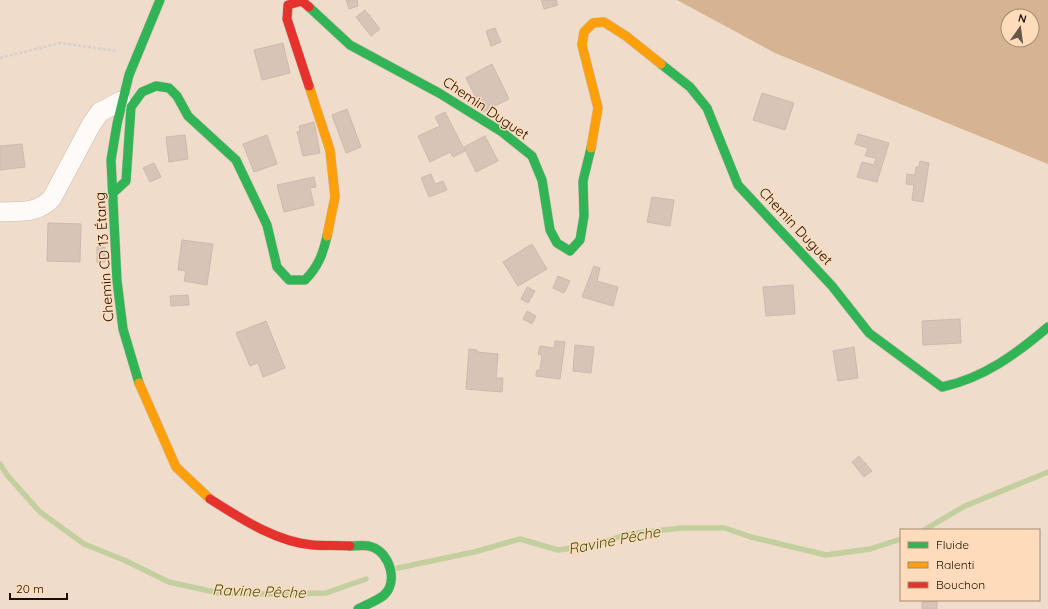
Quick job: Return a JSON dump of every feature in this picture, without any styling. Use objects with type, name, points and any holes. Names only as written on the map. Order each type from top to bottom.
[{"type":"street","name":"Chemin CD 13 Étang","points":[[160,0],[137,54],[122,101],[111,160],[117,281],[123,328],[135,374],[176,466],[205,496],[242,519],[282,536],[312,544],[371,546],[380,551],[390,567],[392,580],[384,595],[358,609]]},
{"type":"street","name":"Chemin Duguet","points":[[112,193],[126,181],[131,107],[142,92],[156,86],[169,88],[178,96],[188,116],[236,160],[267,225],[277,267],[289,280],[305,280],[316,269],[324,249],[335,197],[330,150],[287,19],[288,5],[302,1],[350,45],[438,93],[502,132],[532,156],[542,180],[550,230],[557,243],[570,251],[580,240],[584,216],[582,181],[596,126],[598,108],[582,44],[584,32],[594,23],[604,22],[626,36],[690,87],[707,108],[738,185],[832,286],[869,333],[942,387],[960,384],[1012,357],[1048,327]]},
{"type":"street","points":[[0,212],[36,210],[45,206],[52,198],[95,118],[100,112],[122,101]]},
{"type":"path","points":[[0,58],[60,43],[137,54]]},
{"type":"shaded area","points":[[677,0],[1048,0],[1048,164],[775,53]]},
{"type":"building","points":[[346,0],[357,0],[358,6],[349,9]]},
{"type":"building","points":[[541,0],[556,0],[558,5],[544,9]]},
{"type":"building","points":[[365,10],[380,29],[371,36],[356,17]]},
{"type":"building","points":[[495,28],[501,42],[491,46],[486,31]]},
{"type":"building","points":[[283,43],[290,73],[262,80],[254,50]]},
{"type":"building","points":[[492,64],[509,99],[483,112],[466,78]]},
{"type":"building","points":[[762,93],[794,103],[785,130],[753,120]]},
{"type":"building","points":[[347,109],[361,147],[346,153],[332,115]]},
{"type":"building","points":[[445,112],[465,151],[453,157],[450,152],[430,162],[418,136],[440,126],[435,117]]},
{"type":"building","points":[[314,122],[320,153],[303,156],[297,132],[300,131],[299,126]]},
{"type":"building","points":[[858,134],[889,143],[877,182],[857,177],[862,162],[874,165],[876,158],[865,156],[868,148],[855,144]]},
{"type":"building","points":[[185,135],[188,159],[169,162],[166,137]]},
{"type":"building","points":[[267,135],[277,164],[254,172],[243,144]]},
{"type":"building","points":[[485,136],[498,161],[476,172],[464,147]]},
{"type":"building","points":[[22,144],[25,167],[0,170],[0,146]]},
{"type":"building","points":[[920,161],[929,163],[923,202],[912,200],[914,185],[906,184],[907,174],[915,175],[916,167],[919,167]]},
{"type":"building","points":[[154,163],[161,177],[150,182],[143,168]]},
{"type":"building","points":[[431,174],[435,184],[443,181],[447,190],[429,197],[421,178]]},
{"type":"building","points":[[314,177],[316,187],[310,188],[314,205],[284,212],[277,185]]},
{"type":"building","points":[[652,197],[674,200],[670,226],[647,222]]},
{"type":"building","points":[[48,223],[81,224],[80,262],[47,261]]},
{"type":"building","points":[[182,240],[213,244],[207,285],[184,281],[186,271],[178,270]]},
{"type":"building","points":[[532,244],[547,269],[518,286],[503,262]]},
{"type":"building","points":[[97,247],[105,247],[105,262],[97,262]]},
{"type":"building","points":[[594,266],[600,268],[597,281],[618,287],[613,306],[582,297]]},
{"type":"building","points":[[558,276],[570,281],[564,293],[553,288]]},
{"type":"building","points":[[793,285],[795,314],[766,316],[763,287]]},
{"type":"building","points":[[527,287],[535,291],[528,303],[521,299]]},
{"type":"building","points":[[188,295],[189,305],[171,306],[170,296]]},
{"type":"building","points":[[527,311],[536,316],[532,324],[523,319]]},
{"type":"building","points":[[960,319],[961,343],[923,345],[922,321]]},
{"type":"building","points":[[266,321],[285,368],[263,377],[258,363],[250,366],[236,333]]},
{"type":"building","points":[[555,341],[565,342],[560,379],[536,376],[537,370],[540,370],[542,355],[538,354],[540,346],[554,348]]},
{"type":"building","points":[[575,345],[594,347],[591,373],[573,371]]},
{"type":"building","points":[[854,347],[858,378],[838,381],[833,351]]},
{"type":"building","points":[[469,349],[477,350],[477,352],[498,354],[496,378],[503,378],[502,392],[466,389]]},
{"type":"building","points":[[859,456],[872,471],[864,477],[852,462]]},
{"type":"building","points":[[937,601],[937,609],[922,609],[922,602]]},
{"type":"waterway","name":"Ravine Pêche","points":[[0,464],[7,475],[40,512],[84,544],[124,560],[169,582],[219,593],[269,594],[326,593],[366,579]]},
{"type":"waterway","name":"Ravine Pêche","points":[[926,529],[965,506],[1048,472]]},
{"type":"waterway","name":"Ravine Pêche","points":[[398,568],[474,552],[520,539],[558,550],[594,545],[628,534],[682,528],[725,528],[751,537],[826,555],[870,549],[900,539]]},
{"type":"traffic: fast","points":[[139,383],[123,329],[117,281],[111,160],[117,124],[129,75],[160,0]]},
{"type":"traffic: fast","points":[[309,7],[350,45],[439,93],[502,132],[532,156],[542,180],[550,230],[557,243],[570,251],[580,240],[584,216],[583,181],[591,148]]},
{"type":"traffic: fast","points":[[661,64],[690,87],[707,108],[738,185],[832,286],[869,333],[942,387],[972,378],[999,364],[1048,327]]},
{"type":"traffic: fast","points":[[113,193],[126,181],[131,107],[142,92],[156,86],[169,88],[177,96],[188,116],[236,160],[267,225],[277,267],[289,280],[305,280],[310,275],[324,249],[327,236]]},
{"type":"traffic: fast","points":[[350,546],[361,545],[378,550],[384,555],[388,562],[391,576],[391,584],[383,596],[358,609]]},
{"type":"traffic: slow","points":[[591,148],[598,108],[582,45],[584,32],[593,23],[604,22],[626,36],[661,64]]},
{"type":"traffic: slow","points":[[309,86],[330,150],[335,197],[327,236]]},
{"type":"traffic: slow","points":[[139,383],[176,467],[210,499]]},
{"type":"traffic: jam","points":[[309,7],[302,1],[288,5],[287,19],[309,86]]},
{"type":"traffic: jam","points":[[210,499],[259,528],[286,539],[313,545],[350,546]]}]
